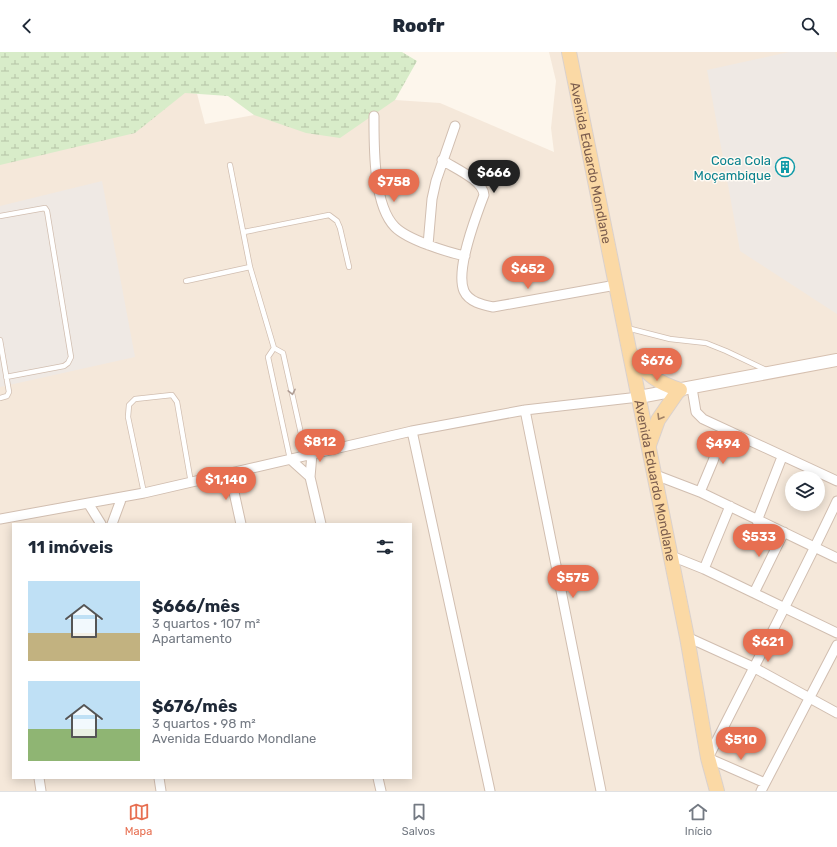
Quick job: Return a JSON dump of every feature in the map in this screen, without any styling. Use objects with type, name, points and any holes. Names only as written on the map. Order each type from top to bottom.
[{"type":"main road","name":"Avenida Eduardo Mondlane","points":[[570,52],[616,285],[640,397],[669,555],[687,637],[708,758],[717,791]]},
{"type":"main road","points":[[631,354],[652,378],[662,384],[683,390]]},
{"type":"main road","points":[[640,397],[837,360]]},
{"type":"main road","points":[[649,445],[658,420],[683,390]]},
{"type":"street","points":[[374,116],[374,153],[379,194],[393,225],[398,230],[428,245],[449,253],[465,256]]},
{"type":"street","points":[[428,245],[432,199],[442,160],[455,126]]},
{"type":"street","points":[[442,160],[479,183],[484,190],[484,195],[467,240],[462,283],[464,292],[480,304],[493,307],[616,285]]},
{"type":"street","points":[[683,390],[696,412],[703,419],[782,457],[837,481]]},
{"type":"street","points":[[0,519],[191,483],[412,431],[525,410],[640,397]]},
{"type":"street","points":[[525,410],[601,791]]},
{"type":"street","points":[[700,492],[724,429]]},
{"type":"street","points":[[412,431],[490,791]]},
{"type":"street","points":[[309,455],[310,477],[321,523]]},
{"type":"street","points":[[757,521],[782,457]]},
{"type":"street","points":[[290,459],[310,477]]},
{"type":"street","points":[[230,474],[241,523]]},
{"type":"street","points":[[653,474],[700,492],[757,521],[784,532],[837,558]]},
{"type":"street","points":[[112,523],[122,497]]},
{"type":"street","points":[[837,501],[785,609],[753,667],[708,758],[763,787],[837,645]]},
{"type":"street","points":[[88,503],[100,523]]},
{"type":"street","points":[[704,569],[730,506]]},
{"type":"street","points":[[754,593],[784,532]]},
{"type":"street","points":[[669,555],[704,569],[837,633]]},
{"type":"street","points":[[687,637],[753,667],[837,713]]},
{"type":"street","points":[[39,779],[41,791]]},
{"type":"street","points":[[159,779],[161,791]]},
{"type":"street","points":[[378,779],[380,791]]},
{"type":"lane","points":[[230,165],[250,268],[274,348],[283,353],[309,455]]},
{"type":"lane","points":[[0,216],[44,208],[47,211],[71,358],[68,364],[64,366],[6,378]]},
{"type":"lane","points":[[244,232],[329,215],[337,221],[340,228],[349,267]]},
{"type":"lane","points":[[186,281],[250,268]]},
{"type":"lane","points":[[625,328],[670,339],[706,343],[773,373]]},
{"type":"lane","points":[[0,340],[8,394],[0,398]]},
{"type":"lane","points":[[274,348],[268,357],[290,459]]},
{"type":"lane","points":[[144,493],[128,417],[129,405],[135,399],[172,394],[177,402],[191,483]]},
{"type":"shaded area","points":[[186,52],[205,124],[254,115],[357,102],[395,100],[440,103],[554,152],[551,128],[556,81],[549,52],[837,52],[837,791],[0,791],[0,139]]},
{"type":"shaded area","points":[[789,52],[835,52],[837,59],[837,314],[740,251],[707,70]]},
{"type":"shaded area","points":[[102,181],[135,357],[0,387],[0,206]]},
{"type":"green space","points":[[0,52],[402,52],[417,61],[395,100],[340,138],[306,133],[254,115],[228,96],[185,93],[135,133],[0,165]]},
{"type":"place","name":"Coca Cola Moçambique","points":[[785,167]]}]
